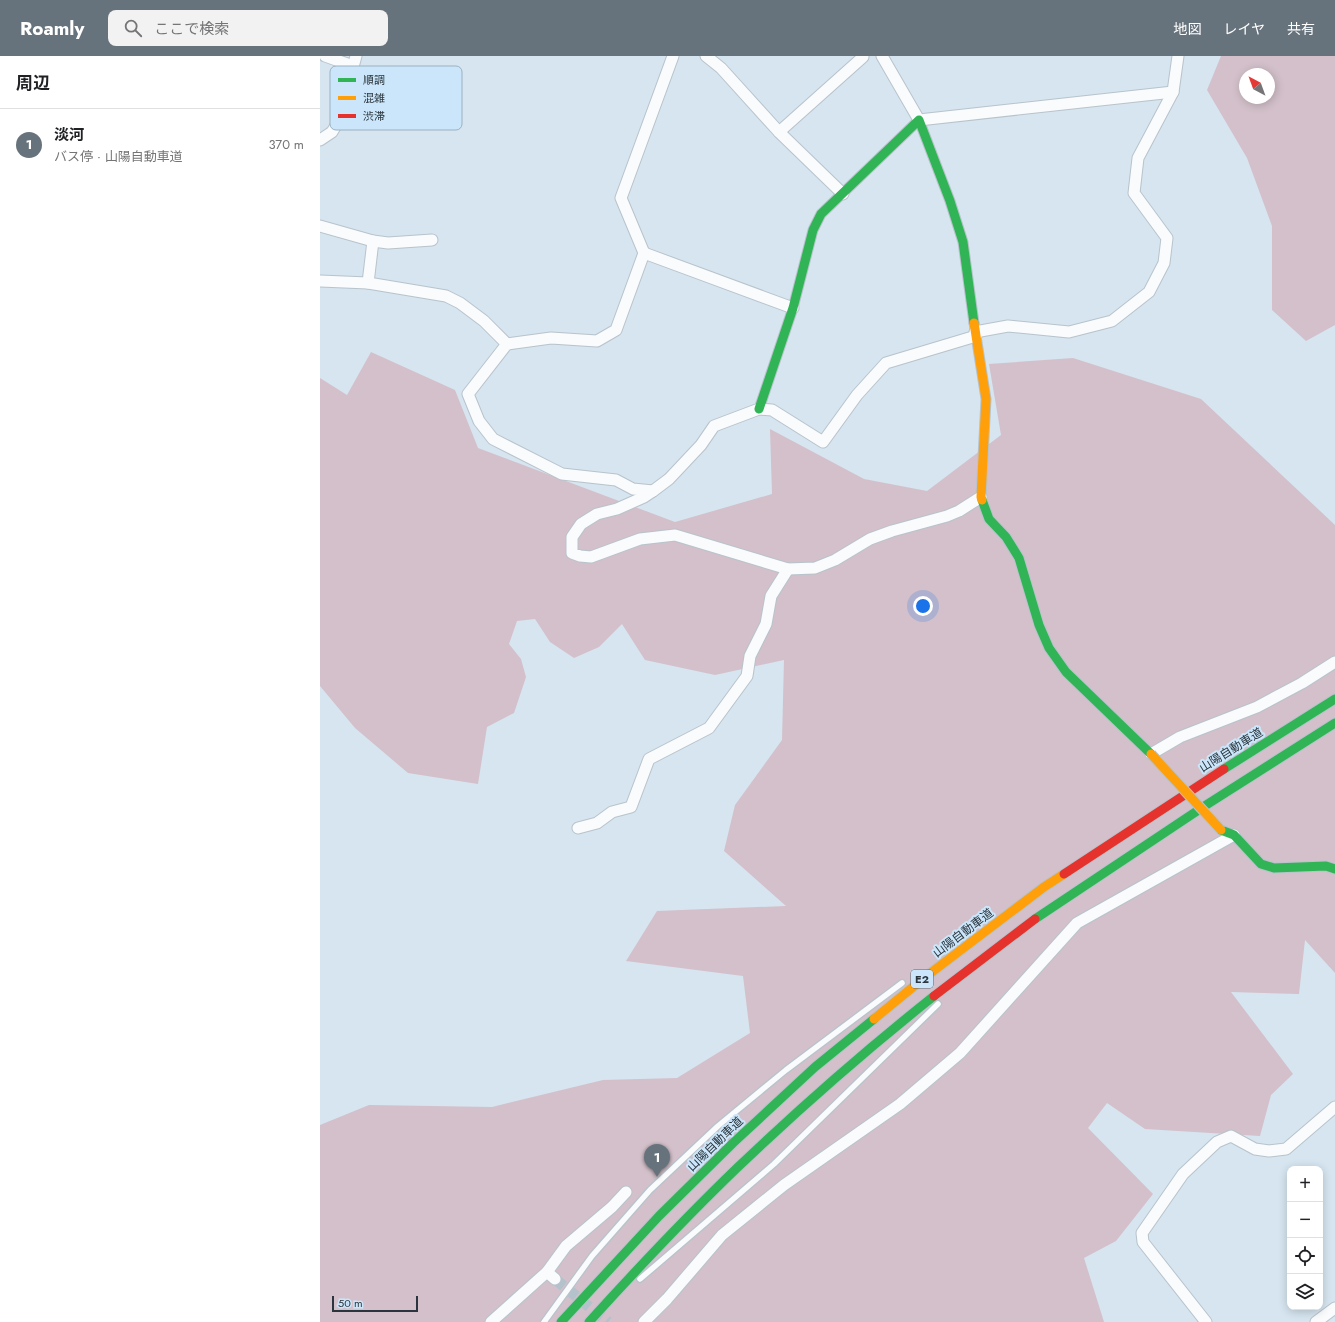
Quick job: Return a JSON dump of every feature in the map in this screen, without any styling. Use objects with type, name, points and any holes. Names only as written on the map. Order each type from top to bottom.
[{"type":"main road","points":[[759,409],[793,308],[813,230],[821,214],[919,120],[950,201],[963,242],[986,399],[981,497],[989,519],[1006,537],[1019,558],[1039,625],[1048,648],[1066,672],[1151,754],[1221,830],[1234,835],[1261,864],[1274,868],[1326,866],[1335,869]]},
{"type":"main road","name":"山陽自動車道","points":[[561,1322],[659,1216],[732,1143],[809,1073],[924,978],[1044,888],[1194,787],[1335,699]]},
{"type":"main road","name":"E2","points":[[589,1322],[675,1230],[748,1157],[829,1083],[938,992],[1057,903],[1209,802],[1335,723]]},
{"type":"street","points":[[325,56],[354,61]]},
{"type":"street","points":[[653,491],[633,488],[616,480],[562,474],[493,439],[479,420],[468,394],[507,344],[551,338],[597,341],[616,330],[644,253],[621,198],[673,56]]},
{"type":"street","points":[[706,56],[721,68],[779,132],[842,194]]},
{"type":"street","points":[[882,56],[919,120],[1173,92]]},
{"type":"street","points":[[981,497],[959,511],[947,516],[892,531],[870,539],[834,560],[815,568],[788,569],[675,535],[640,539],[591,557],[580,556],[572,553],[572,537],[581,524],[597,514],[617,509],[644,497],[669,480],[701,445],[714,426],[759,409],[772,410],[823,442],[857,395],[886,363],[976,334],[1008,326],[1069,332],[1112,321],[1149,292],[1164,264],[1167,238],[1134,193],[1138,158],[1173,92],[1178,56]]},
{"type":"street","points":[[779,132],[863,57]]},
{"type":"street","points":[[320,140],[333,130]]},
{"type":"street","points":[[320,226],[373,241],[388,243],[432,240]]},
{"type":"street","points":[[368,284],[373,241]]},
{"type":"street","points":[[644,253],[793,308]]},
{"type":"street","points":[[320,280],[368,284],[446,296],[460,303],[484,321],[507,344]]},
{"type":"street","points":[[578,828],[597,823],[612,812],[631,807],[649,759],[708,728],[747,676],[750,656],[766,624],[770,596],[788,569]]},
{"type":"street","points":[[1151,754],[1180,737],[1257,707],[1302,683],[1335,662]]},
{"type":"street","points":[[644,1322],[667,1299],[722,1236],[784,1185],[900,1104],[960,1054],[1077,923],[1234,835]]},
{"type":"street","points":[[1206,1322],[1143,1242],[1142,1233],[1184,1174],[1217,1142],[1231,1136],[1255,1148],[1269,1151],[1286,1148],[1335,1107]]},
{"type":"street","points":[[491,1322],[551,1275],[566,1246],[626,1192]]},
{"type":"street","points":[[1316,1322],[1335,1308]]},
{"type":"lane","points":[[972,975],[1057,903]]},
{"type":"lane","points":[[940,958],[998,922]]},
{"type":"lane","points":[[544,1322],[592,1256],[650,1190],[712,1131],[786,1070],[908,979]]},
{"type":"lane","points":[[636,1283],[774,1164],[942,1000]]},
{"type":"shaded area","points":[[1221,56],[1335,56],[1335,325],[1306,341],[1272,310],[1272,226],[1247,158],[1207,90]]},
{"type":"shaded area","points":[[371,352],[455,390],[478,448],[675,522],[772,494],[770,429],[864,479],[927,491],[1001,435],[989,364],[1073,358],[1201,399],[1335,525],[1335,973],[1305,940],[1299,994],[1231,992],[1293,1074],[1271,1095],[1260,1136],[1145,1129],[1107,1103],[1088,1128],[1153,1194],[1116,1241],[1084,1258],[1104,1322],[320,1322],[320,1125],[369,1105],[492,1107],[603,1080],[677,1078],[750,1033],[743,976],[626,961],[657,911],[786,906],[724,851],[735,805],[782,740],[784,660],[715,675],[645,660],[622,624],[599,647],[574,658],[550,642],[535,619],[517,621],[509,644],[521,659],[526,677],[514,713],[487,727],[478,784],[408,773],[355,728],[320,686],[320,378],[347,395]]},
{"type":"tunnel","points":[[555,1279],[608,1322]]},
{"type":"traffic: fast","points":[[759,409],[793,308],[813,230],[821,214],[919,120],[950,201],[963,242],[974,323]]},
{"type":"traffic: fast","points":[[982,500],[989,519],[1006,537],[1019,558],[1039,625],[1049,648],[1066,672],[1151,754]]},
{"type":"traffic: fast","points":[[1224,769],[1335,699]]},
{"type":"traffic: fast","points":[[1035,919],[1203,807],[1335,723]]},
{"type":"traffic: fast","points":[[1221,830],[1234,835],[1261,864],[1274,868],[1326,866],[1335,869]]},
{"type":"traffic: fast","points":[[589,1322],[662,1243],[738,1167],[834,1079],[934,996]]},
{"type":"traffic: fast","points":[[561,1322],[659,1216],[733,1143],[815,1067],[874,1019]]},
{"type":"traffic: slow","points":[[974,323],[986,399],[982,500]]},
{"type":"traffic: slow","points":[[1151,754],[1221,830]]},
{"type":"traffic: slow","points":[[874,1019],[924,978],[1044,887],[1064,874]]},
{"type":"traffic: jam","points":[[1064,874],[1224,769]]},
{"type":"traffic: jam","points":[[934,996],[1035,919]]},
{"type":"place","name":"淡河","points":[[657,1177]]}]
